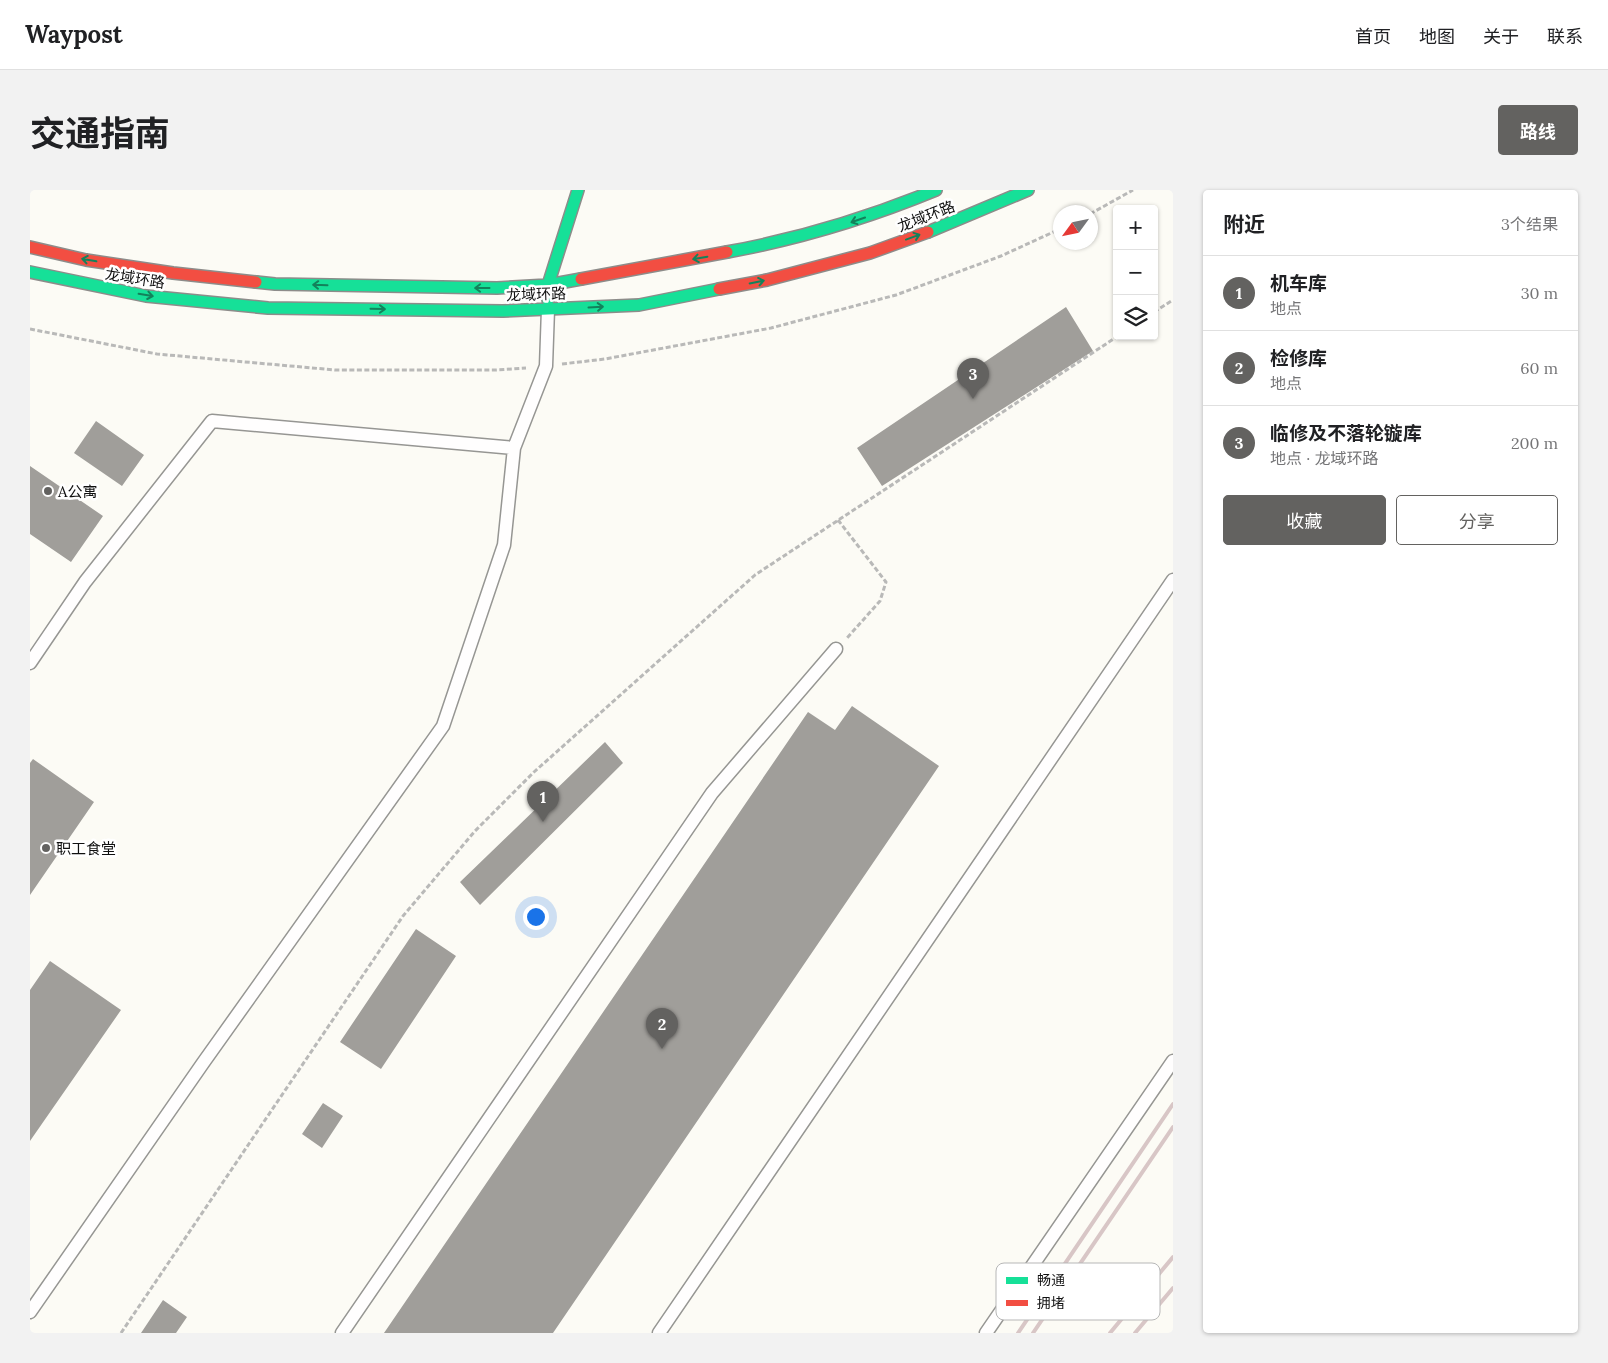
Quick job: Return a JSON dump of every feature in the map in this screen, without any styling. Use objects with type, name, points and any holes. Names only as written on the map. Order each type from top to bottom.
[{"type":"main road","points":[[548,309],[548,285],[578,190]]},
{"type":"main road","name":"龙域环路","points":[[30,247],[86,260],[173,273],[275,284],[498,288],[548,285],[756,247],[830,229],[890,209],[936,190]]},
{"type":"main road","name":"龙域环路","points":[[30,272],[146,296],[268,308],[503,311],[639,305],[767,280],[870,252],[952,223],[1028,190]]},
{"type":"lane","points":[[30,1312],[208,1055],[443,726],[504,545],[514,448],[546,366],[548,309]]},
{"type":"lane","points":[[30,663],[84,582],[212,421],[514,448]]},
{"type":"lane","points":[[659,1333],[1173,580]]},
{"type":"lane","points":[[342,1333],[712,793],[836,649]]},
{"type":"lane","points":[[1034,1263],[1173,1061]]},
{"type":"lane","points":[[986,1333],[996,1318]]},
{"type":"path","points":[[1098,210],[1133,190]]},
{"type":"path","points":[[1158,309],[1173,300]]},
{"type":"path","points":[[121,1333],[403,916],[475,831],[534,772],[755,575],[1113,339]]},
{"type":"path","points":[[836,649],[880,601],[886,582],[838,520]]},
{"type":"building","points":[[1066,307],[1093,351],[882,486],[857,448]]},
{"type":"building","points":[[96,421],[144,455],[122,486],[74,453]]},
{"type":"building","name":"A公寓","points":[[30,466],[103,516],[71,562],[30,534]]},
{"type":"building","points":[[852,706],[939,766],[553,1333],[384,1333],[808,712],[835,730]]},
{"type":"building","points":[[605,742],[623,763],[480,905],[460,882]]},
{"type":"building","name":"职工食堂","points":[[33,759],[94,802],[30,895],[30,763]]},
{"type":"building","points":[[416,929],[456,956],[381,1069],[340,1042]]},
{"type":"building","points":[[50,961],[121,1010],[30,1141],[30,990]]},
{"type":"building","points":[[323,1103],[343,1116],[322,1148],[302,1134]]},
{"type":"building","points":[[163,1300],[187,1317],[176,1333],[141,1333]]},
{"type":"railway","points":[[1065,1263],[1173,1104]]},
{"type":"railway","points":[[1081,1263],[1173,1127]]},
{"type":"railway","points":[[1160,1273],[1173,1257]]},
{"type":"railway","points":[[1160,1303],[1173,1288]]},
{"type":"railway","points":[[1018,1333],[1027,1320]]},
{"type":"railway","points":[[1033,1333],[1042,1320]]},
{"type":"railway","points":[[1110,1333],[1121,1320]]},
{"type":"railway","points":[[1135,1333],[1146,1320]]},
{"type":"traffic: fast","points":[[548,300],[548,285],[578,190]]},
{"type":"traffic: fast","points":[[727,252],[833,227],[885,210],[936,190]]},
{"type":"traffic: fast","points":[[928,232],[1028,190]]},
{"type":"traffic: fast","points":[[30,272],[146,296],[268,308],[503,311],[639,305],[719,289]]},
{"type":"traffic: fast","points":[[256,282],[275,284],[497,288],[548,285],[581,279]]},
{"type":"traffic: jam","points":[[719,289],[767,280],[870,253],[928,232]]},
{"type":"traffic: jam","points":[[30,247],[86,260],[173,273],[256,282]]},
{"type":"traffic: jam","points":[[581,279],[727,252]]},
{"type":"place","name":"临修及不落轮镟库","points":[[973,399]]},
{"type":"place","name":"A公寓","points":[[48,491]]},
{"type":"place","name":"机车库","points":[[543,822]]},
{"type":"place","name":"职工食堂","points":[[46,848]]},
{"type":"place","name":"检修库","points":[[662,1049]]}]
